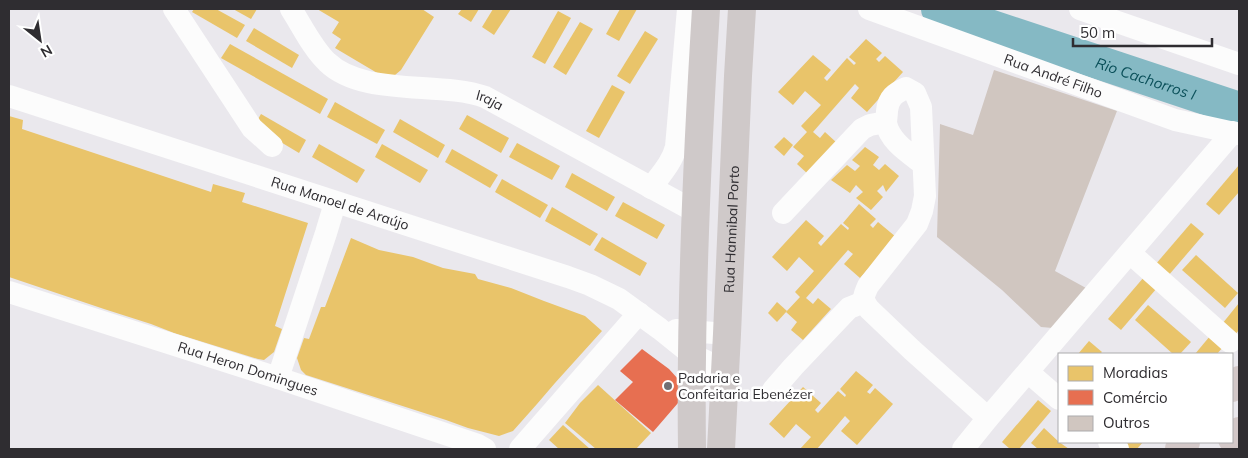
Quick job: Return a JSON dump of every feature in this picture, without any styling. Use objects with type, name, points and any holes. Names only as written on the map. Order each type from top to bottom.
[{"type":"main road","points":[[692,449],[692,343],[696,212],[706,9]]},
{"type":"main road","name":"Rua Hannibal Porto","points":[[721,449],[742,9]]},
{"type":"street","points":[[174,9],[252,128],[272,146]]},
{"type":"street","name":"Iraja","points":[[291,9],[319,52],[338,72],[352,78],[379,84],[457,90],[472,92],[485,97],[696,212]]},
{"type":"street","points":[[651,188],[668,165],[676,147],[688,9]]},
{"type":"street","name":"Rua André Filho","points":[[869,9],[1175,120],[1236,133]]},
{"type":"street","points":[[1080,9],[1239,64]]},
{"type":"street","points":[[923,164],[898,145],[891,135],[886,122],[888,105],[896,93],[906,88],[915,93],[920,107],[925,196],[922,211],[916,224],[868,286],[864,302],[912,350],[988,418]]},
{"type":"street","name":"Rua Manoel de Araújo","points":[[9,96],[575,280],[610,294],[660,329],[692,343],[726,371]]},
{"type":"street","points":[[782,213],[862,129],[886,122]]},
{"type":"street","points":[[963,449],[1130,253],[1236,133]]},
{"type":"street","points":[[278,378],[335,202]]},
{"type":"street","points":[[1130,253],[1230,342]]},
{"type":"street","name":"Rua Heron Domingues","points":[[9,292],[278,378],[478,445],[485,449]]},
{"type":"street","points":[[773,390],[849,308],[864,302]]},
{"type":"street","points":[[520,449],[639,313]]},
{"type":"street","points":[[692,343],[727,334]]},
{"type":"street","points":[[1028,372],[1058,398]]},
{"type":"building: Moradias","points":[[194,9],[216,9],[245,25],[237,38],[192,12]]},
{"type":"building: Moradias","points":[[233,9],[257,9],[251,19]]},
{"type":"building: Moradias","points":[[317,9],[422,9],[434,17],[401,70],[389,80],[335,48],[341,39],[332,33],[339,22]]},
{"type":"building: Moradias","points":[[462,9],[479,9],[471,22],[458,14]]},
{"type":"building: Moradias","points":[[493,9],[511,9],[494,35],[482,27]]},
{"type":"building: Moradias","points":[[620,9],[637,9],[619,41],[606,34]]},
{"type":"building: Moradias","points":[[558,11],[571,18],[545,64],[532,57]]},
{"type":"building: Moradias","points":[[580,22],[593,29],[566,75],[553,67]]},
{"type":"building: Moradias","points":[[254,28],[299,55],[292,68],[246,41]]},
{"type":"building: Moradias","points":[[645,31],[658,39],[630,84],[617,76]]},
{"type":"building: Moradias","points":[[866,39],[882,53],[876,59],[879,62],[885,56],[903,72],[867,112],[851,98],[859,88],[855,84],[813,132],[820,138],[825,132],[837,143],[809,175],[797,164],[804,156],[793,147],[807,132],[801,126],[821,105],[805,91],[793,105],[778,92],[813,55],[831,70],[824,78],[827,81],[847,58],[854,65],[856,63],[849,57]]},
{"type":"building: Moradias","points":[[230,44],[328,99],[320,114],[221,58]]},
{"type":"building: Moradias","points":[[612,85],[625,92],[599,138],[586,131]]},
{"type":"building: Moradias","points":[[335,102],[385,130],[377,144],[327,117]]},
{"type":"building: Moradias","points":[[261,114],[306,140],[299,153],[254,126]]},
{"type":"building: Moradias","points":[[467,115],[509,138],[501,153],[459,129]]},
{"type":"building: Moradias","points":[[9,116],[23,120],[22,129],[211,192],[213,184],[245,193],[242,202],[308,223],[275,326],[282,329],[274,352],[264,360],[258,359],[174,333],[9,277]]},
{"type":"building: Moradias","points":[[400,119],[445,145],[438,158],[393,132]]},
{"type":"building: Moradias","points":[[784,137],[793,145],[784,156],[774,147]]},
{"type":"building: Moradias","points":[[517,143],[560,166],[552,180],[509,157]]},
{"type":"building: Moradias","points":[[319,144],[365,170],[357,183],[312,157]]},
{"type":"building: Moradias","points":[[382,144],[428,170],[420,183],[375,157]]},
{"type":"building: Moradias","points":[[865,147],[879,157],[873,165],[879,170],[885,164],[899,176],[886,192],[883,185],[877,191],[883,197],[871,210],[856,198],[863,192],[856,185],[850,193],[831,180],[847,165],[855,171],[860,166],[852,160]]},
{"type":"building: Moradias","points":[[452,149],[498,175],[490,188],[445,162]]},
{"type":"building: Moradias","points":[[1239,165],[1239,192],[1219,215],[1206,204]]},
{"type":"building: Moradias","points":[[572,173],[615,197],[607,211],[565,187]]},
{"type":"building: Moradias","points":[[502,179],[548,205],[540,218],[495,192]]},
{"type":"building: Moradias","points":[[623,202],[665,225],[657,239],[615,216]]},
{"type":"building: Moradias","points":[[859,204],[876,219],[870,225],[873,228],[878,222],[896,237],[860,278],[844,264],[853,254],[848,250],[806,298],[813,304],[818,298],[831,309],[803,340],[791,330],[797,322],[786,312],[800,297],[795,292],[814,271],[799,257],[787,271],[772,257],[806,220],[824,236],[818,243],[821,246],[841,224],[848,230],[849,228],[843,223]]},
{"type":"building: Moradias","points":[[552,207],[598,234],[590,246],[545,221]]},
{"type":"building: Moradias","points":[[1191,223],[1204,234],[1168,276],[1155,265]]},
{"type":"building: Moradias","points":[[602,237],[647,263],[640,276],[594,250]]},
{"type":"building: Moradias","points":[[351,238],[379,250],[413,257],[443,268],[475,274],[478,279],[511,288],[585,316],[602,331],[513,431],[499,436],[468,428],[306,375],[301,370],[297,358],[304,338],[309,339],[321,307],[325,307]]},
{"type":"building: Moradias","points":[[1196,255],[1238,293],[1225,308],[1182,270]]},
{"type":"building: Moradias","points":[[1144,277],[1157,288],[1121,330],[1108,319]]},
{"type":"building: Moradias","points":[[777,302],[787,311],[777,322],[768,313]]},
{"type":"building: Moradias","points":[[1239,303],[1239,330],[1235,335],[1222,324]]},
{"type":"building: Moradias","points":[[1148,305],[1191,342],[1181,353],[1172,353],[1135,320]]},
{"type":"building: Moradias","points":[[1210,336],[1223,347],[1218,353],[1196,353]]},
{"type":"building: Moradias","points":[[1089,341],[1102,352],[1101,353],[1079,353]]},
{"type":"building: Moradias","points":[[856,371],[873,385],[867,392],[870,394],[875,388],[893,404],[857,445],[841,431],[850,421],[845,416],[817,449],[800,449],[811,437],[796,424],[784,438],[769,424],[803,387],[821,403],[815,410],[818,413],[838,391],[845,397],[846,395],[840,389]]},
{"type":"building: Moradias","points":[[598,385],[651,433],[636,449],[596,449],[565,423],[580,403]]},
{"type":"building: Moradias","points":[[1038,400],[1051,411],[1019,449],[1010,449],[1002,442]]},
{"type":"building: Moradias","points":[[563,425],[590,449],[559,449],[549,440]]},
{"type":"building: Moradias","points":[[1044,428],[1058,443],[1069,449],[1038,449],[1031,443]]},
{"type":"building: Moradias","points":[[1122,443],[1142,443],[1137,449],[1130,449]]},
{"type":"building: Comércio","points":[[642,349],[669,369],[678,379],[678,403],[653,432],[615,400],[633,382],[620,371]]},
{"type":"building: Outros","points":[[994,70],[1117,111],[1055,271],[1086,288],[1053,328],[1041,327],[1002,290],[937,237],[940,124],[973,135]]},
{"type":"waterway","name":"Rio Cachorros I","points":[[938,9],[1239,109]]},
{"type":"place","name":"Padaria e Confeitaria Ebenézer","points":[[668,386]]}]
